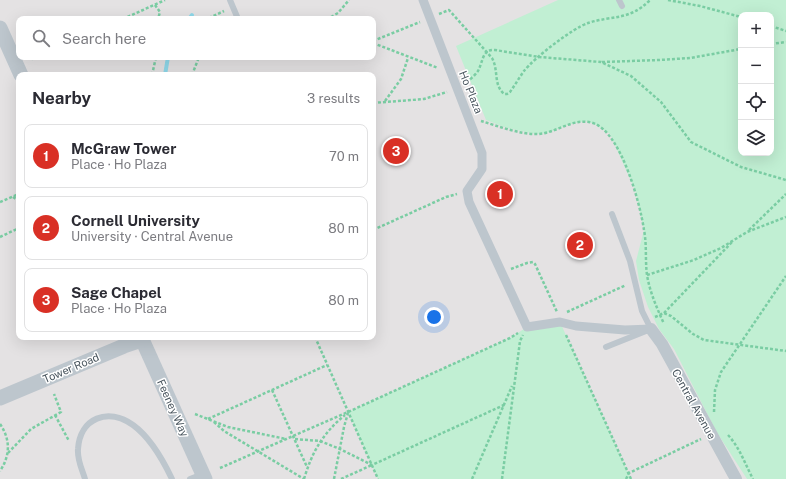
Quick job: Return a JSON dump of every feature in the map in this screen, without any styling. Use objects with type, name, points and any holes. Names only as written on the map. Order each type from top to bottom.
[{"type":"street","name":"Ho Plaza","points":[[423,0],[482,153],[482,168],[467,191]]},
{"type":"street","points":[[0,28],[20,72]]},
{"type":"street","points":[[467,191],[469,202],[526,327],[560,322],[576,326],[625,330],[651,329]]},
{"type":"street","name":"Central Avenue","points":[[651,329],[662,344],[736,479]]},
{"type":"street","name":"Tower Road","points":[[0,398],[137,340]]},
{"type":"street","name":"Feeney Way","points":[[142,340],[199,477]]},
{"type":"lane","points":[[230,0],[237,16]]},
{"type":"lane","points":[[619,0],[622,6]]},
{"type":"lane","points":[[606,347],[651,329],[642,311],[630,260],[612,214]]},
{"type":"lane","points":[[85,479],[79,460],[78,449],[82,431],[89,423],[104,416],[125,420],[134,425],[149,441],[162,460],[172,479]]},
{"type":"path","points":[[130,16],[165,0]]},
{"type":"path","points":[[333,16],[338,13],[348,0]]},
{"type":"path","points":[[376,41],[449,10],[495,63],[497,68],[497,85],[500,91],[506,94],[510,92],[524,71],[539,57],[581,26],[593,21],[626,16],[640,9],[650,0]]},
{"type":"path","points":[[668,0],[700,6],[738,16]]},
{"type":"path","points":[[155,5],[160,12],[159,16]]},
{"type":"path","points":[[774,27],[786,31]]},
{"type":"path","points":[[774,44],[786,42]]},
{"type":"path","points":[[376,43],[408,58],[451,73]]},
{"type":"path","points":[[376,102],[424,99],[458,88],[469,81],[478,70],[486,52],[489,50],[539,57],[601,62],[690,58],[738,50]]},
{"type":"path","points":[[385,101],[401,79],[408,58]]},
{"type":"path","points":[[153,72],[155,60]]},
{"type":"path","points":[[193,72],[197,60]]},
{"type":"path","points":[[601,62],[631,76],[661,102],[691,142],[741,167],[786,180]]},
{"type":"path","points":[[376,229],[446,197],[467,191]]},
{"type":"path","points":[[747,232],[786,194]]},
{"type":"path","points":[[0,202],[16,195]]},
{"type":"path","points":[[12,197],[16,199]]},
{"type":"path","points":[[560,322],[568,311],[647,275],[694,260],[721,248],[747,232],[786,217]]},
{"type":"path","points":[[0,237],[16,229]]},
{"type":"path","points":[[660,314],[664,313],[735,239]]},
{"type":"path","points":[[501,273],[533,262],[556,309],[560,322],[631,479]]},
{"type":"path","points":[[626,479],[628,473],[711,434],[715,406],[715,390],[721,372],[786,276]]},
{"type":"path","points":[[664,313],[671,316],[693,334],[704,340],[786,351]]},
{"type":"path","points":[[502,479],[520,341],[526,327]]},
{"type":"path","points":[[220,468],[286,439],[294,437],[510,338],[526,327]]},
{"type":"path","points":[[316,340],[378,479]]},
{"type":"path","points":[[208,419],[327,365]]},
{"type":"path","points":[[472,479],[514,382]]},
{"type":"path","points":[[272,390],[307,467]]},
{"type":"path","points":[[8,453],[31,429],[61,412],[54,394]]},
{"type":"path","points":[[341,479],[504,405]]},
{"type":"path","points":[[214,422],[224,431],[304,479],[307,467],[320,441],[330,428],[348,412]]},
{"type":"path","points":[[334,479],[348,412]]},
{"type":"path","points":[[195,414],[214,422],[248,432],[286,439]]},
{"type":"path","points":[[56,415],[79,460]]},
{"type":"path","points":[[0,424],[7,437],[8,453],[6,462],[0,471]]},
{"type":"path","points":[[294,437],[320,441],[372,465]]},
{"type":"shaded area","points":[[0,0],[786,0],[786,479],[0,479]]},
{"type":"green space","points":[[558,0],[786,0],[786,479],[747,479],[716,431],[674,349],[659,329],[648,307],[639,280],[636,261],[644,230],[635,190],[610,134],[594,124],[585,121],[571,124],[547,133],[536,134],[507,128],[486,120],[456,46]]},
{"type":"green space","points":[[560,322],[631,479],[378,479],[348,412],[510,338],[527,327]]},
{"type":"waterway","points":[[166,72],[168,60]]},
{"type":"place","name":"Sage Chapel","points":[[396,151]]},
{"type":"place","name":"McGraw Tower","points":[[500,194]]},
{"type":"place","name":"Cornell University","points":[[580,245]]}]
